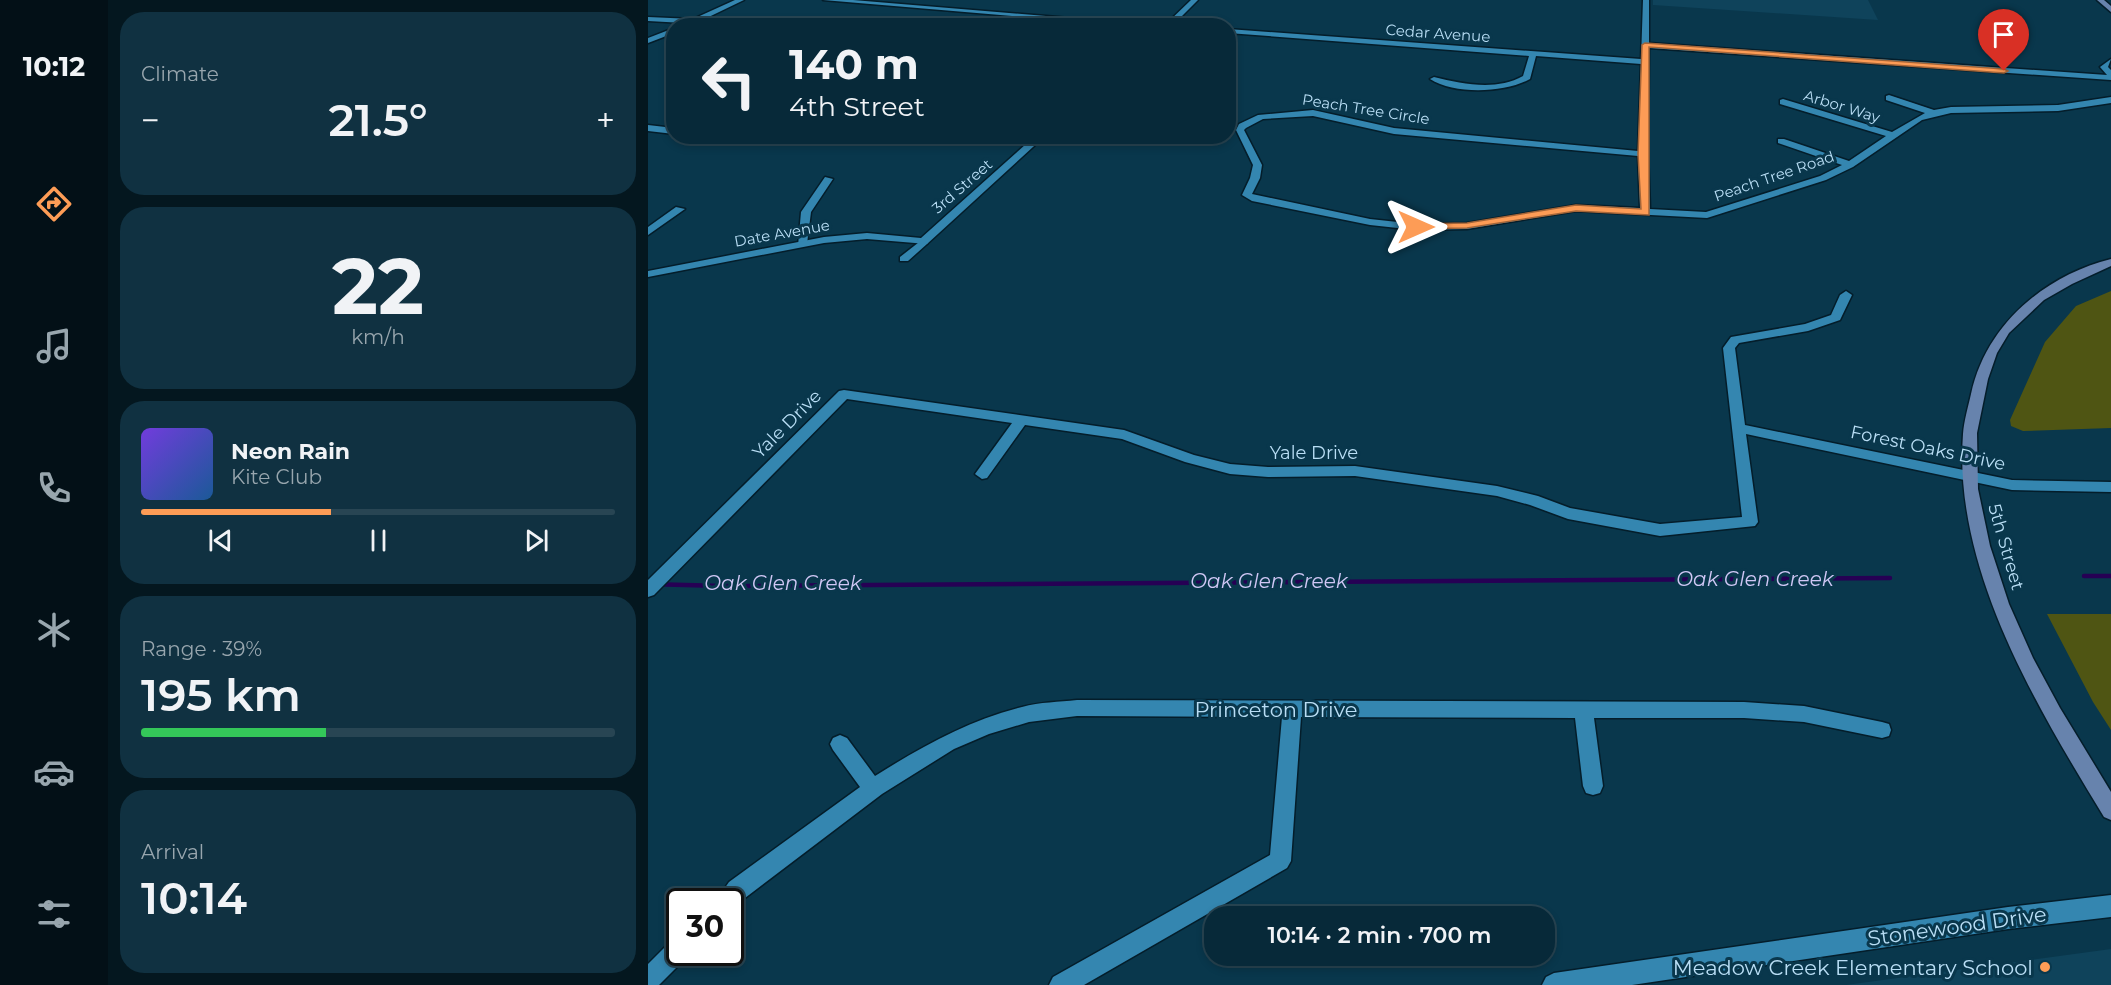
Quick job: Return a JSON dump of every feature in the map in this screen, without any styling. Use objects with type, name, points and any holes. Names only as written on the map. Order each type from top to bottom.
[{"type":"main road","points":[[2100,0],[2111,10]]},
{"type":"main road","name":"5th Street","points":[[2111,262],[2071,277],[2035,303],[2005,330],[1988,359],[1975,396],[1969,432],[1969,477],[1974,515],[2009,623],[2032,674],[2075,753],[2111,810]]},
{"type":"street","points":[[700,18],[741,0]]},
{"type":"street","points":[[826,0],[1063,18]]},
{"type":"street","points":[[911,6],[922,0]]},
{"type":"street","points":[[1174,18],[1195,0]]},
{"type":"street","points":[[1645,213],[1643,154],[1646,0]]},
{"type":"street","points":[[648,19],[666,20]]},
{"type":"street","name":"Cedar Avenue","points":[[1236,31],[1645,62]]},
{"type":"street","points":[[648,41],[666,33]]},
{"type":"street","points":[[1645,45],[2111,77]]},
{"type":"street","points":[[1723,50],[1725,63]]},
{"type":"street","points":[[1434,79],[1471,86],[1511,85],[1527,78],[1533,54]]},
{"type":"street","points":[[2111,62],[2104,67],[2111,77]]},
{"type":"street","name":"Peach Tree Road","points":[[1888,99],[1934,113]]},
{"type":"street","name":"Peach Tree Road","points":[[1645,213],[1707,215],[1823,178],[1850,165],[1919,118],[1934,113],[1951,110],[2058,108],[2111,100]]},
{"type":"street","name":"Arbor Way","points":[[1783,102],[1892,135]]},
{"type":"street","name":"Peach Tree Circle","points":[[1643,154],[1394,131],[1313,113],[1261,117],[1242,126],[1240,130],[1258,162],[1256,177],[1247,195],[1271,203],[1370,222],[1416,227],[1467,226],[1576,208],[1645,213]]},
{"type":"street","points":[[648,129],[666,130]]},
{"type":"street","points":[[1781,141],[1850,165]]},
{"type":"street","name":"3rd Street","points":[[904,259],[1032,144]]},
{"type":"street","points":[[802,244],[807,212],[828,179]]},
{"type":"street","points":[[648,232],[680,209]]},
{"type":"street","name":"Date Avenue","points":[[648,274],[802,244],[867,236],[922,242]]},
{"type":"street","name":"Yale Drive","points":[[648,590],[844,394],[1124,435],[1190,459],[1230,469],[1268,472],[1355,471],[1497,491],[1533,500],[1568,513],[1660,530],[1750,522],[1729,348],[1735,340],[1808,327],[1836,316],[1846,295]]},
{"type":"street","points":[[982,474],[1022,420]]},
{"type":"street","name":"Forest Oaks Drive","points":[[1739,428],[1969,477],[2039,487],[2111,487]]},
{"type":"street","name":"Princeton Drive","points":[[741,888],[901,770],[960,738],[1021,715],[1077,708],[1744,710],[1804,714],[1882,730]]},
{"type":"street","points":[[1061,985],[1280,861],[1293,709]]},
{"type":"street","points":[[1583,709],[1593,786]]},
{"type":"street","points":[[840,744],[874,790]]},
{"type":"street","name":"Stonewood Drive","points":[[1554,985],[2008,918],[2111,906]]},
{"type":"street","points":[[649,982],[666,963]]},
{"type":"shaded area","points":[[1653,0],[1868,0],[1878,20],[1653,5]]},
{"type":"shaded area","name":"Meadow Creek Elementary School","points":[[2111,949],[2111,985],[1846,985]]},
{"type":"green space","points":[[2111,291],[2111,428],[2023,431],[2011,426],[2010,420],[2045,342],[2076,306]]},
{"type":"green space","points":[[2047,614],[2111,614],[2111,730],[2093,702]]},
{"type":"waterway","name":"Oak Glen Creek","points":[[2084,576],[2111,576]]},
{"type":"waterway","name":"Oak Glen Creek","points":[[648,584],[722,586],[1890,578]]},
{"type":"place","name":"Meadow Creek Elementary School","points":[[2045,967]]},
{"type":"route","points":[[1416,227],[1467,226],[1576,208],[1645,213],[1643,154],[1645,45],[2004,71]]}]
